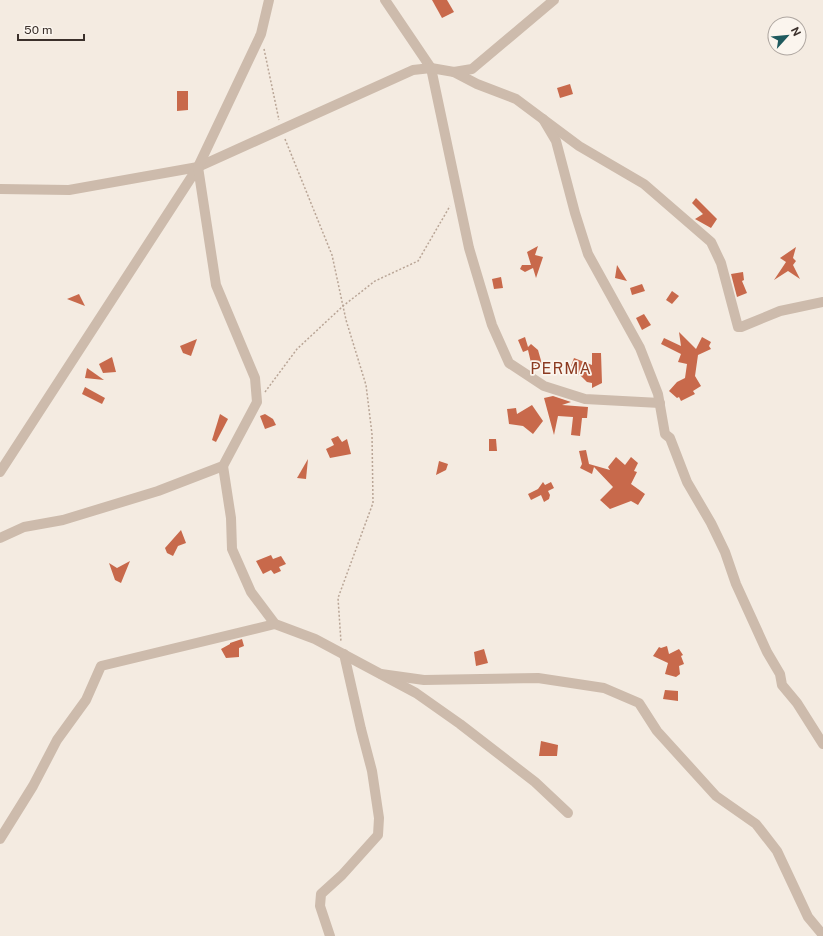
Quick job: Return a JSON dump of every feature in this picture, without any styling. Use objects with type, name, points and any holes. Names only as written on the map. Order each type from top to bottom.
[{"type":"street","points":[[0,472],[198,167],[261,34],[269,0]]},
{"type":"street","points":[[385,0],[431,68],[469,248],[492,325],[508,363],[544,386],[585,399],[660,403]]},
{"type":"street","points":[[454,72],[472,69],[554,0]]},
{"type":"street","points":[[0,189],[69,190],[198,167],[281,128],[413,70],[431,68],[454,72],[477,84],[516,99],[579,146],[644,184],[710,242],[721,263],[738,327],[741,328],[780,311],[823,302]]},
{"type":"street","points":[[543,119],[556,142],[574,213],[588,254],[640,348],[658,394],[665,434],[670,438],[687,482],[715,531],[736,584],[767,652],[780,674],[782,685],[797,703],[823,744]]},
{"type":"street","points":[[198,167],[216,285],[255,378],[257,402],[223,466],[231,518],[232,549],[251,592],[275,624],[315,639],[416,693],[460,724],[534,782],[568,813]]},
{"type":"street","points":[[0,538],[24,527],[63,520],[158,491],[223,466]]},
{"type":"street","points":[[0,839],[29,792],[57,740],[86,700],[101,666],[275,624]]},
{"type":"street","points":[[330,936],[320,906],[321,894],[342,875],[378,834],[379,818],[372,771],[344,654]]},
{"type":"street","points":[[381,674],[424,680],[538,678],[604,688],[639,703],[657,731],[716,796],[756,824],[776,851],[808,917],[823,935]]},
{"type":"path","points":[[264,48],[281,128],[332,255],[343,306],[366,385],[372,434],[373,503],[338,598],[339,637],[344,654]]},
{"type":"path","points":[[257,402],[297,349],[343,306],[375,281],[418,261],[450,206]]},
{"type":"building","points":[[432,0],[447,0],[454,12],[442,18]]},
{"type":"building","points":[[570,84],[573,94],[560,98],[557,88]]},
{"type":"building","points":[[177,91],[188,91],[188,110],[177,111]]},
{"type":"building","points":[[696,198],[717,219],[711,228],[695,219],[703,214],[692,203]]},
{"type":"building","points":[[538,246],[535,255],[543,257],[536,278],[533,268],[525,272],[520,269],[522,265],[531,265],[527,252]]},
{"type":"building","points":[[796,247],[793,258],[796,261],[793,265],[800,279],[788,271],[774,280],[786,262],[780,258]]},
{"type":"building","points":[[617,265],[627,281],[615,278]]},
{"type":"building","points":[[743,272],[744,280],[742,281],[747,293],[737,297],[731,274]]},
{"type":"building","points":[[501,277],[503,288],[494,289],[492,279]]},
{"type":"building","points":[[642,284],[645,291],[632,295],[630,288]]},
{"type":"building","points":[[672,291],[679,296],[672,304],[666,300]]},
{"type":"building","points":[[79,294],[85,306],[67,299]]},
{"type":"building","points":[[644,314],[651,325],[642,330],[636,318]]},
{"type":"building","points":[[679,332],[696,349],[702,337],[711,342],[709,346],[711,349],[698,355],[695,376],[701,386],[693,391],[695,394],[681,401],[679,397],[677,398],[669,391],[677,382],[685,378],[687,364],[678,362],[681,354],[661,344],[664,338],[681,346]]},
{"type":"building","points":[[525,337],[528,347],[531,344],[538,350],[542,364],[532,367],[528,350],[523,352],[518,340]]},
{"type":"building","points":[[197,339],[191,356],[183,353],[180,346]]},
{"type":"building","points":[[592,353],[601,353],[602,383],[592,388],[592,383],[587,382],[580,375],[568,374],[574,358],[592,365]]},
{"type":"building","points":[[112,357],[116,372],[103,373],[99,364]]},
{"type":"building","points":[[87,368],[104,380],[85,378]]},
{"type":"building","points":[[85,387],[105,398],[102,404],[82,394]]},
{"type":"building","points":[[553,396],[571,402],[562,405],[588,407],[587,418],[582,418],[580,436],[571,435],[573,417],[558,416],[554,435],[544,398]]},
{"type":"building","points":[[532,405],[543,421],[533,434],[523,426],[509,424],[507,409],[516,408],[517,414]]},
{"type":"building","points":[[220,414],[228,419],[216,442],[212,440]]},
{"type":"building","points":[[265,414],[273,419],[276,425],[265,429],[260,416]]},
{"type":"building","points":[[338,436],[342,442],[347,439],[351,454],[330,458],[326,449],[334,445],[331,439]]},
{"type":"building","points":[[489,439],[496,439],[497,451],[489,451]]},
{"type":"building","points":[[586,450],[589,464],[610,470],[608,467],[616,457],[625,465],[631,457],[638,463],[634,471],[637,472],[631,484],[645,494],[638,505],[631,501],[610,509],[600,500],[613,487],[594,467],[592,474],[580,468],[582,464],[579,451]]},
{"type":"building","points":[[308,459],[306,479],[297,478]]},
{"type":"building","points":[[439,461],[448,464],[446,470],[436,475]]},
{"type":"building","points":[[543,482],[545,485],[551,482],[554,488],[548,491],[550,495],[549,499],[544,502],[541,495],[531,500],[528,494],[538,489]]},
{"type":"building","points":[[181,530],[186,543],[178,546],[173,556],[167,553],[165,548]]},
{"type":"building","points":[[271,555],[273,559],[281,556],[286,564],[279,567],[281,571],[274,574],[271,570],[263,574],[256,561]]},
{"type":"building","points":[[130,561],[121,583],[115,580],[109,563],[117,568]]},
{"type":"building","points":[[242,639],[244,646],[239,648],[239,657],[226,658],[221,649],[230,643]]},
{"type":"building","points":[[667,646],[669,654],[679,649],[683,655],[681,656],[684,664],[679,666],[680,674],[676,677],[665,674],[668,663],[653,656],[659,647],[661,648]]},
{"type":"building","points":[[484,649],[488,663],[476,666],[474,652]]},
{"type":"building","points":[[665,690],[678,691],[678,701],[663,699]]},
{"type":"building","points":[[541,741],[558,745],[557,756],[539,756]]},
{"type":"district","name":"PERMA","points":[[561,368]]}]
